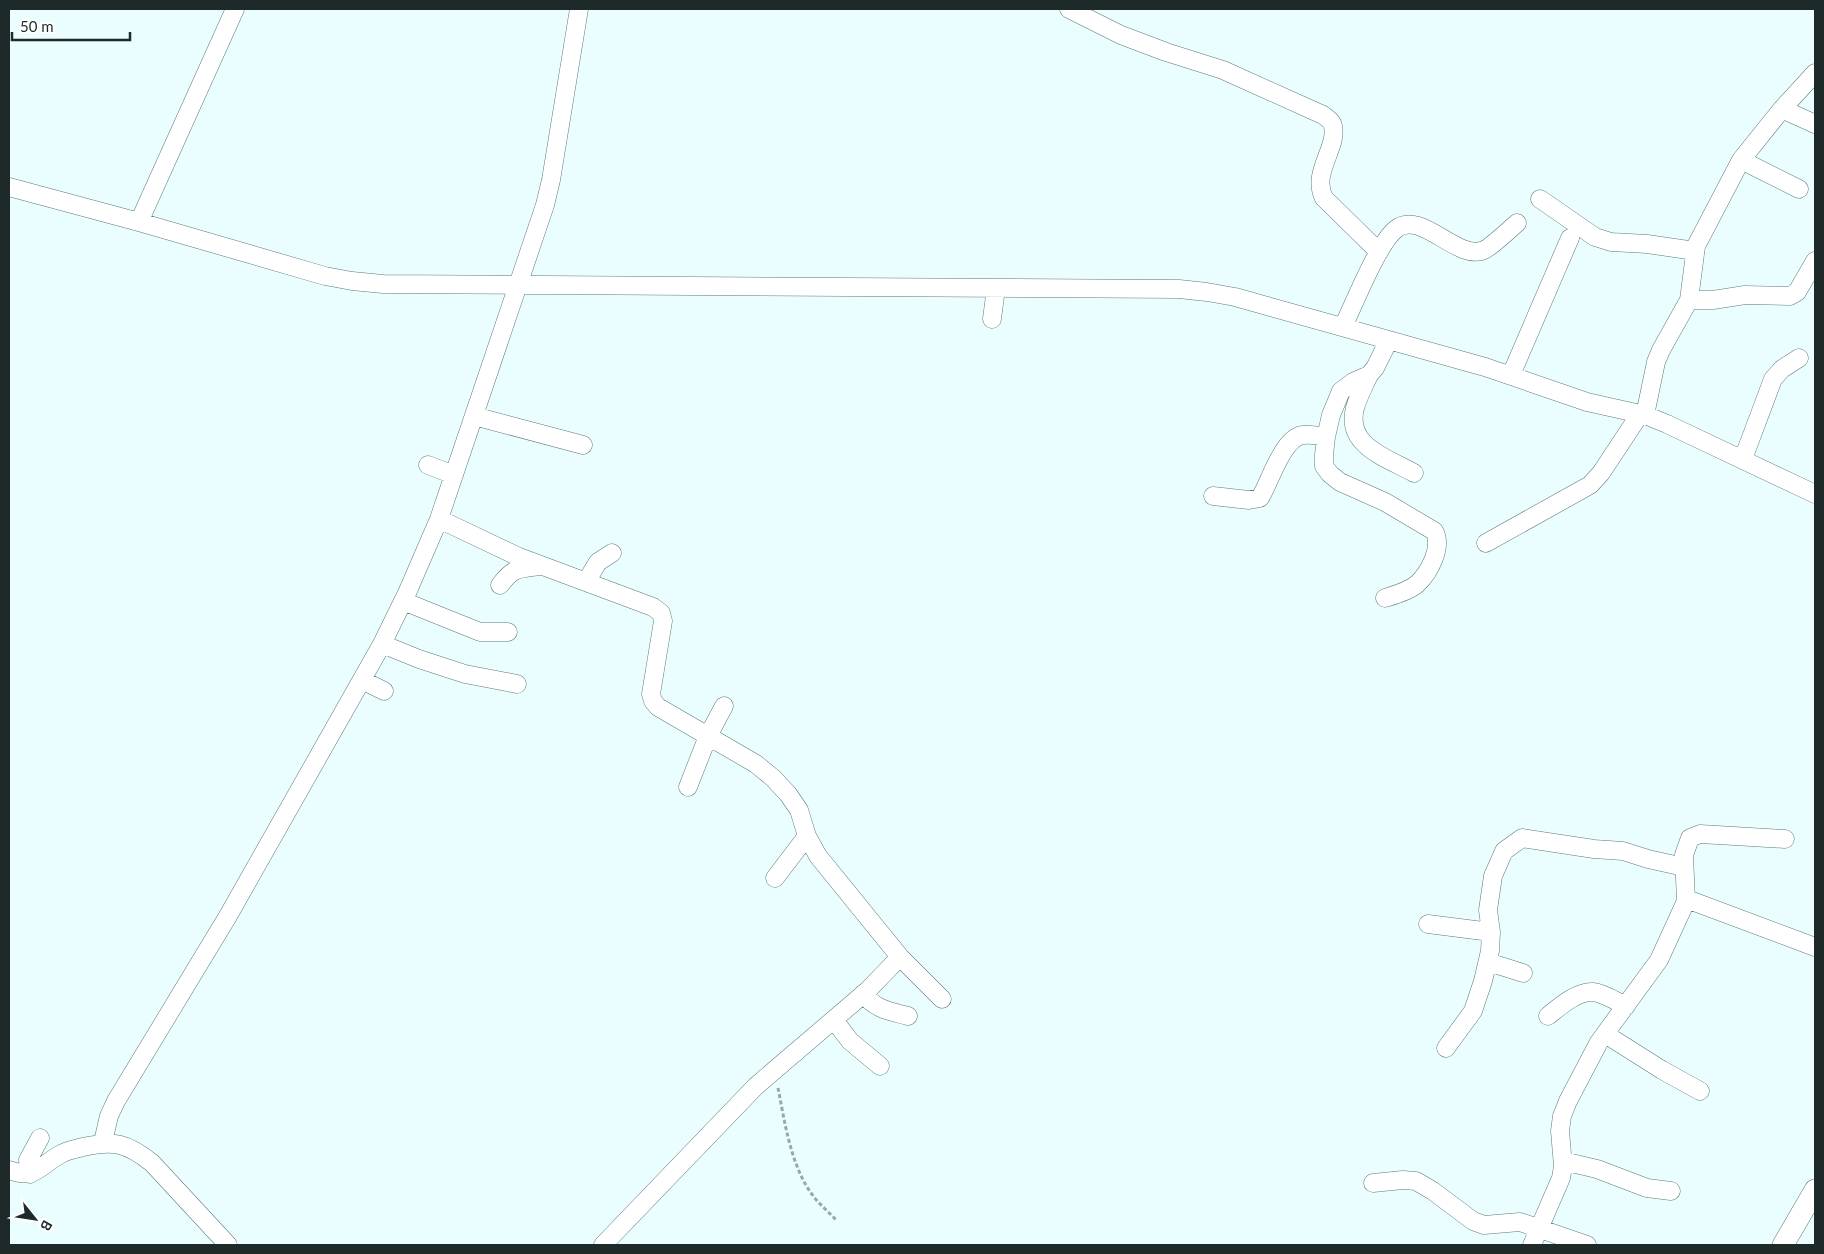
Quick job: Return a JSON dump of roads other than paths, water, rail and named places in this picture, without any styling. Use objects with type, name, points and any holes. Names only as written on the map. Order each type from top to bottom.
[{"type":"main road","points":[[1783,1245],[1815,1190]]},
{"type":"street","points":[[139,222],[235,9]]},
{"type":"street","points":[[104,1142],[109,1116],[116,1101],[228,916],[382,644],[439,519],[519,285],[551,180],[579,9]]},
{"type":"street","points":[[1069,9],[1134,40],[1222,70],[1323,115],[1330,120],[1333,127],[1333,135],[1320,181],[1320,190],[1324,198],[1379,252]]},
{"type":"street","points":[[1486,543],[1590,485],[1601,473],[1642,415],[1656,362],[1689,300],[1695,251],[1741,160],[1782,109],[1815,73]]},
{"type":"street","points":[[1782,109],[1815,124]]},
{"type":"street","points":[[1741,160],[1799,190]]},
{"type":"street","points":[[9,187],[139,222],[325,276],[383,284],[996,288],[1207,292],[1235,297],[1389,340],[1511,375],[1587,402],[1642,415],[1667,424],[1815,494]]},
{"type":"street","points":[[1540,199],[1595,237],[1611,242],[1646,244],[1695,251]]},
{"type":"street","points":[[1343,327],[1379,252],[1389,236],[1397,228],[1410,224],[1421,227],[1458,246],[1476,252],[1485,250],[1517,223]]},
{"type":"street","points":[[1511,375],[1570,238]]},
{"type":"street","points":[[1689,300],[1713,300],[1745,294],[1790,296],[1797,292],[1815,261]]},
{"type":"street","points":[[992,319],[996,288]]},
{"type":"street","points":[[1389,340],[1369,376],[1355,407],[1353,420],[1355,433],[1367,447],[1414,473]]},
{"type":"street","points":[[1743,460],[1773,379],[1782,369],[1799,358]]},
{"type":"street","points":[[1369,376],[1353,382],[1342,391],[1331,415],[1326,437],[1324,466],[1340,482],[1385,502],[1434,530],[1438,536],[1438,545],[1426,574],[1416,585],[1385,598]]},
{"type":"street","points":[[474,416],[583,445]]},
{"type":"street","points":[[1212,496],[1249,500],[1260,498],[1288,443],[1303,435],[1326,437]]},
{"type":"street","points":[[428,464],[454,475]]},
{"type":"street","points":[[439,519],[519,557],[653,607],[661,612],[663,621],[651,694],[653,701],[658,706],[756,764],[773,778],[788,794],[799,810],[807,836],[818,856],[900,957],[942,999]]},
{"type":"street","points":[[586,582],[598,562],[612,553]]},
{"type":"street","points":[[500,585],[517,568],[542,566]]},
{"type":"street","points":[[403,601],[480,632],[508,632]]},
{"type":"street","points":[[382,644],[465,674],[517,684]]},
{"type":"street","points":[[362,680],[384,691]]},
{"type":"street","points":[[688,788],[708,736],[724,706]]},
{"type":"street","points":[[1535,1237],[1562,1178],[1563,1161],[1560,1131],[1562,1116],[1568,1101],[1605,1034],[1659,960],[1686,901],[1684,855],[1690,838],[1700,834],[1785,839]]},
{"type":"street","points":[[775,878],[807,836]]},
{"type":"street","points":[[1446,1048],[1473,1011],[1484,981],[1491,932],[1488,910],[1493,876],[1504,851],[1522,838],[1584,848],[1623,851],[1684,867]]},
{"type":"street","points":[[1686,901],[1692,900],[1815,947]]},
{"type":"street","points":[[1428,924],[1491,932]]},
{"type":"street","points":[[603,1245],[741,1100],[863,994],[900,957]]},
{"type":"street","points":[[1488,962],[1523,973]]},
{"type":"street","points":[[1548,1016],[1567,1001],[1587,992],[1602,994],[1626,1006]]},
{"type":"street","points":[[863,994],[872,1004],[882,1009],[908,1016]]},
{"type":"street","points":[[834,1020],[850,1041],[880,1066]]},
{"type":"street","points":[[1605,1034],[1662,1070],[1700,1090]]},
{"type":"street","points":[[30,1174],[28,1160],[40,1138]]},
{"type":"street","points":[[9,1170],[30,1174],[39,1170],[61,1154],[104,1142],[125,1146],[140,1153],[152,1163],[228,1245]]},
{"type":"street","points":[[1563,1161],[1597,1169],[1647,1188],[1671,1191]]},
{"type":"street","points":[[1373,1183],[1403,1180],[1416,1181],[1433,1191],[1472,1221],[1484,1224],[1520,1222],[1535,1237],[1587,1245]]}]
